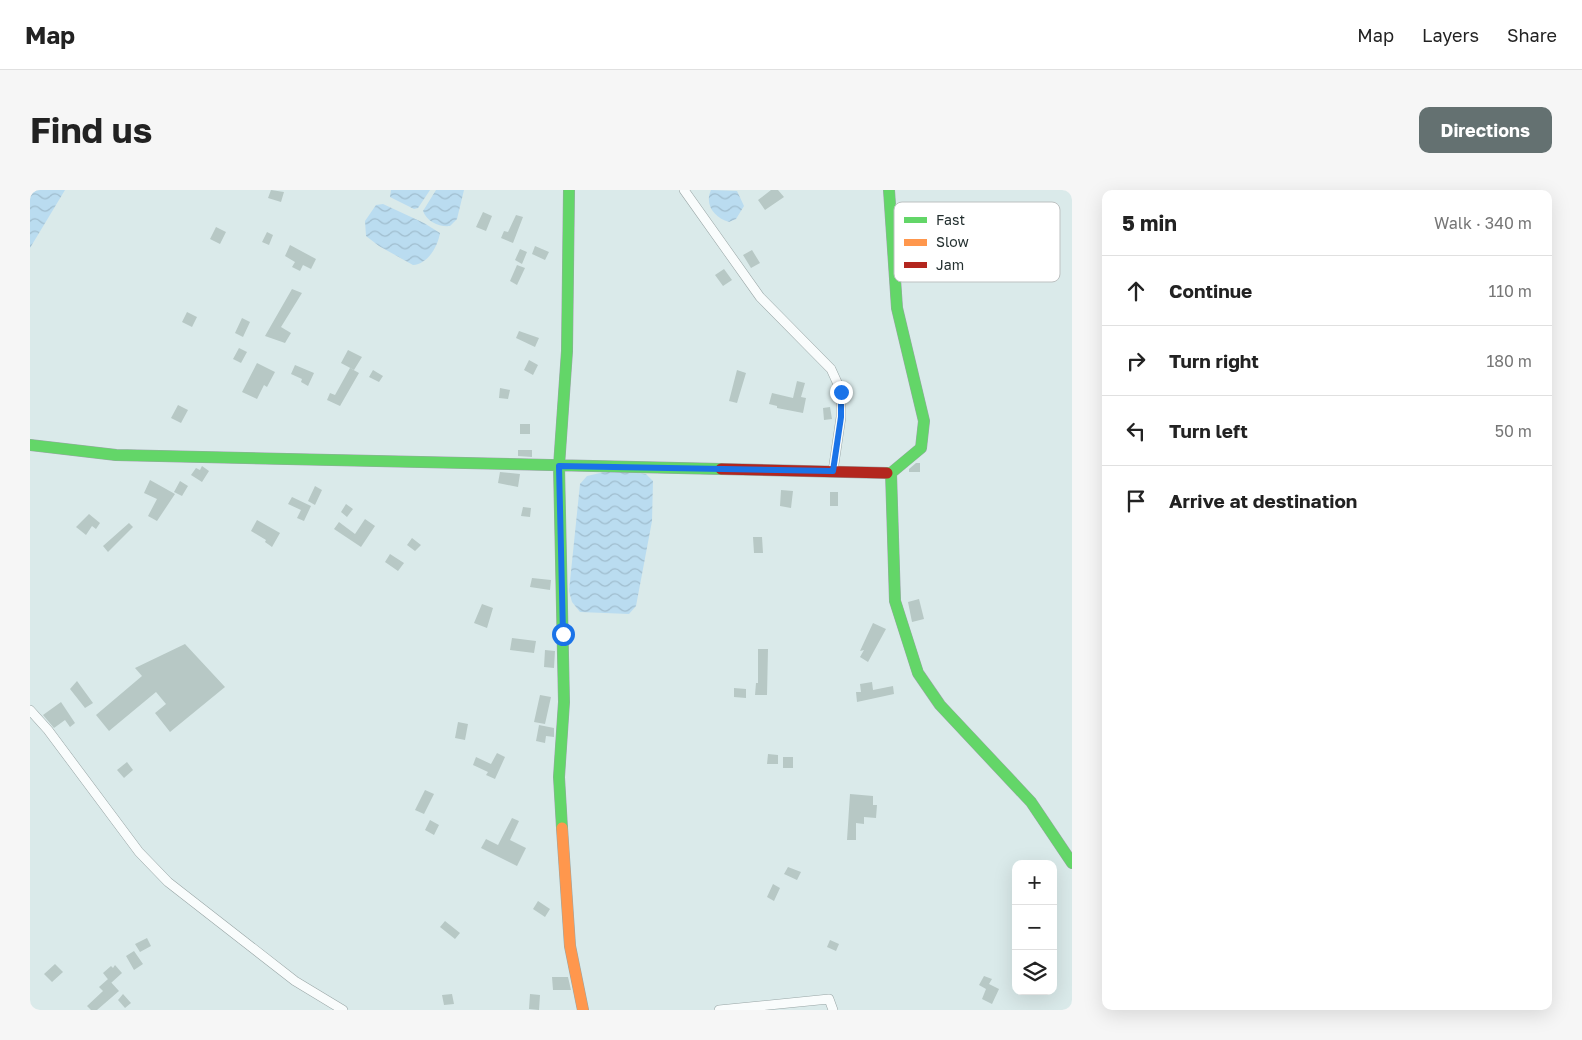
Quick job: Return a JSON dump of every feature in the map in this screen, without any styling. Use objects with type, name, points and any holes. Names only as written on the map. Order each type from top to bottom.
[{"type":"street","points":[[569,190],[567,351],[559,466],[564,702],[559,786],[565,900],[570,946],[583,1010]]},
{"type":"street","points":[[684,190],[760,297],[832,369],[841,392],[841,417],[833,471]]},
{"type":"street","points":[[888,190],[894,261]]},
{"type":"street","points":[[30,445],[116,455],[891,472],[922,448],[924,421],[898,308],[896,282]]},
{"type":"street","points":[[891,472],[895,601],[918,673],[940,705],[1031,802],[1072,863]]},
{"type":"street","points":[[30,710],[48,730],[139,852],[168,882],[294,980],[343,1010]]},
{"type":"street","points":[[719,1010],[828,999],[833,1010]]},
{"type":"water","points":[[30,190],[65,190],[30,248]]},
{"type":"water","points":[[391,190],[430,190],[418,208],[414,209],[390,197]]},
{"type":"water","points":[[436,190],[464,190],[457,219],[450,226],[434,223],[427,218],[423,211]]},
{"type":"water","points":[[711,190],[737,191],[744,206],[736,219],[729,222],[715,214],[709,201]]},
{"type":"water","points":[[383,204],[424,223],[440,233],[435,249],[428,258],[413,265],[379,246],[366,236],[365,221],[376,205]]},
{"type":"water","points":[[613,470],[646,474],[653,481],[652,521],[636,606],[629,614],[580,612],[572,602],[569,591],[580,484],[587,476]]},
{"type":"building","points":[[271,190],[284,192],[281,202],[268,198]]},
{"type":"building","points":[[771,190],[778,190],[784,197],[765,210],[758,200]]},
{"type":"building","points":[[483,212],[492,216],[486,231],[476,227]]},
{"type":"building","points":[[516,215],[523,217],[513,243],[501,238],[504,231],[508,232]]},
{"type":"building","points":[[216,227],[226,232],[220,244],[210,239]]},
{"type":"building","points":[[267,232],[273,235],[269,245],[262,242]]},
{"type":"building","points":[[290,245],[316,259],[311,269],[303,265],[300,271],[292,267],[295,262],[285,256]]},
{"type":"building","points":[[535,246],[549,252],[545,260],[532,254]]},
{"type":"building","points":[[520,249],[527,252],[522,264],[515,260]]},
{"type":"building","points":[[752,250],[760,263],[751,268],[743,255]]},
{"type":"building","points":[[517,265],[525,268],[517,285],[510,281]]},
{"type":"building","points":[[724,269],[732,280],[723,286],[715,275]]},
{"type":"building","points":[[292,289],[302,293],[281,327],[291,333],[285,343],[265,336]]},
{"type":"building","points":[[187,312],[197,317],[192,327],[182,322]]},
{"type":"building","points":[[242,318],[250,322],[243,337],[235,333]]},
{"type":"building","points":[[519,331],[539,338],[535,347],[516,338]]},
{"type":"building","points":[[239,348],[247,352],[241,363],[233,359]]},
{"type":"building","points":[[348,350],[362,357],[354,370],[341,363]]},
{"type":"building","points":[[529,360],[538,365],[533,375],[524,370]]},
{"type":"building","points":[[257,363],[275,372],[267,387],[264,385],[257,399],[242,392]]},
{"type":"building","points":[[295,365],[314,373],[308,386],[301,382],[302,379],[291,374]]},
{"type":"building","points":[[350,368],[359,373],[340,406],[327,400],[330,393],[335,395]]},
{"type":"building","points":[[373,370],[383,376],[379,382],[369,377]]},
{"type":"building","points":[[737,370],[746,373],[737,403],[729,401]]},
{"type":"building","points":[[797,381],[805,383],[801,397],[806,398],[803,413],[777,408],[777,406],[769,404],[772,393],[793,398]]},
{"type":"building","points":[[500,388],[510,390],[508,399],[499,398]]},
{"type":"building","points":[[178,405],[188,410],[181,423],[171,418]]},
{"type":"building","points":[[830,407],[832,419],[824,420],[823,408]]},
{"type":"building","points":[[520,424],[530,424],[530,434],[520,434]]},
{"type":"building","points":[[518,450],[532,450],[532,457],[518,456]]},
{"type":"building","points":[[916,463],[920,463],[920,472],[909,472],[909,469]]},
{"type":"building","points":[[202,466],[209,471],[202,482],[191,475],[196,468],[200,470]]},
{"type":"building","points":[[500,472],[520,474],[518,487],[498,483]]},
{"type":"building","points":[[150,480],[175,494],[157,521],[148,516],[157,499],[144,493]]},
{"type":"building","points":[[180,481],[188,486],[182,496],[174,492]]},
{"type":"building","points":[[315,486],[322,490],[315,505],[308,501]]},
{"type":"building","points":[[781,490],[793,491],[791,508],[780,506]]},
{"type":"building","points":[[830,492],[838,492],[838,506],[830,506]]},
{"type":"building","points":[[292,497],[311,506],[304,521],[297,518],[301,510],[288,504]]},
{"type":"building","points":[[346,504],[353,509],[347,517],[341,512]]},
{"type":"building","points":[[523,507],[531,508],[530,517],[521,516]]},
{"type":"building","points":[[89,514],[100,523],[96,529],[92,526],[86,535],[76,527]]},
{"type":"building","points":[[365,519],[375,526],[361,547],[334,529],[339,522],[355,534]]},
{"type":"building","points":[[257,520],[280,533],[272,547],[265,542],[266,540],[251,531]]},
{"type":"building","points":[[129,523],[133,527],[108,552],[103,546]]},
{"type":"building","points":[[753,537],[762,537],[763,553],[754,553]]},
{"type":"building","points":[[412,538],[421,545],[415,551],[407,545]]},
{"type":"building","points":[[390,554],[404,563],[398,571],[385,562]]},
{"type":"building","points":[[532,578],[551,580],[550,590],[530,587]]},
{"type":"building","points":[[919,599],[924,619],[912,622],[908,602]]},
{"type":"building","points":[[482,604],[493,608],[487,628],[474,623]]},
{"type":"building","points":[[873,623],[886,629],[868,662],[860,657],[864,650],[860,651]]},
{"type":"building","points":[[512,638],[536,641],[534,653],[510,650]]},
{"type":"building","points":[[185,644],[225,687],[170,732],[155,713],[166,704],[156,692],[109,731],[96,715],[142,676],[135,668]]},
{"type":"building","points":[[758,649],[768,649],[767,695],[755,695],[756,683],[758,683]]},
{"type":"building","points":[[545,650],[555,651],[554,668],[544,667]]},
{"type":"building","points":[[77,681],[93,703],[85,708],[70,689]]},
{"type":"building","points":[[872,682],[873,690],[893,686],[894,694],[857,702],[856,692],[861,692],[860,684]]},
{"type":"building","points":[[734,688],[746,689],[746,698],[734,697]]},
{"type":"building","points":[[540,695],[551,697],[545,724],[534,722]]},
{"type":"building","points":[[61,702],[75,723],[70,727],[65,720],[54,728],[43,715]]},
{"type":"building","points":[[458,722],[468,724],[465,740],[455,738]]},
{"type":"building","points":[[539,725],[554,728],[554,737],[546,736],[545,743],[536,741]]},
{"type":"building","points":[[497,753],[505,757],[495,779],[486,775],[488,772],[473,765],[476,757],[491,764]]},
{"type":"building","points":[[768,754],[778,755],[778,764],[767,764]]},
{"type":"building","points":[[783,757],[793,757],[793,768],[783,768]]},
{"type":"building","points":[[127,762],[133,770],[124,778],[117,770]]},
{"type":"building","points":[[425,790],[434,794],[424,814],[415,810]]},
{"type":"building","points":[[850,794],[873,796],[873,805],[877,805],[876,818],[864,817],[864,824],[856,823],[856,840],[847,840]]},
{"type":"building","points":[[512,818],[519,821],[510,840],[526,848],[517,866],[481,848],[486,839],[498,845]]},
{"type":"building","points":[[430,820],[439,825],[434,835],[425,830]]},
{"type":"building","points":[[788,867],[801,872],[797,880],[784,874]]},
{"type":"building","points":[[773,884],[780,888],[774,901],[767,897]]},
{"type":"building","points":[[538,901],[550,909],[545,917],[533,909]]},
{"type":"building","points":[[445,921],[460,933],[455,939],[440,927]]},
{"type":"building","points":[[147,938],[151,946],[140,952],[135,944]]},
{"type":"building","points":[[830,940],[839,944],[836,951],[827,947]]},
{"type":"building","points":[[134,951],[143,964],[134,970],[126,956]]},
{"type":"building","points":[[55,964],[63,972],[52,982],[44,974]]},
{"type":"building","points":[[115,965],[122,973],[111,983],[103,973]]},
{"type":"building","points":[[984,976],[992,979],[989,984],[999,989],[992,1004],[982,999],[986,989],[979,985]]},
{"type":"building","points":[[552,977],[568,977],[571,990],[553,990]]},
{"type":"building","points":[[108,979],[119,991],[97,1010],[91,1010],[87,1006],[103,991],[99,987]]},
{"type":"building","points":[[123,994],[131,1003],[125,1008],[118,1000]]},
{"type":"building","points":[[452,994],[454,1004],[444,1005],[442,995]]},
{"type":"building","points":[[530,994],[540,995],[539,1010],[529,1009]]},
{"type":"traffic: fast","points":[[562,828],[559,777],[564,702],[559,466],[567,351],[569,190]]},
{"type":"traffic: fast","points":[[889,190],[894,264]]},
{"type":"traffic: fast","points":[[887,473],[891,473],[921,448],[924,421],[897,308],[895,282]]},
{"type":"traffic: fast","points":[[30,445],[116,455],[721,469]]},
{"type":"traffic: fast","points":[[891,473],[895,601],[918,673],[940,705],[1031,802],[1072,863]]},
{"type":"traffic: slow","points":[[562,828],[570,946],[583,1010]]},
{"type":"traffic: jam","points":[[721,469],[887,473]]},
{"type":"route","points":[[563,634],[559,466],[833,471],[841,417],[841,392]]}]
